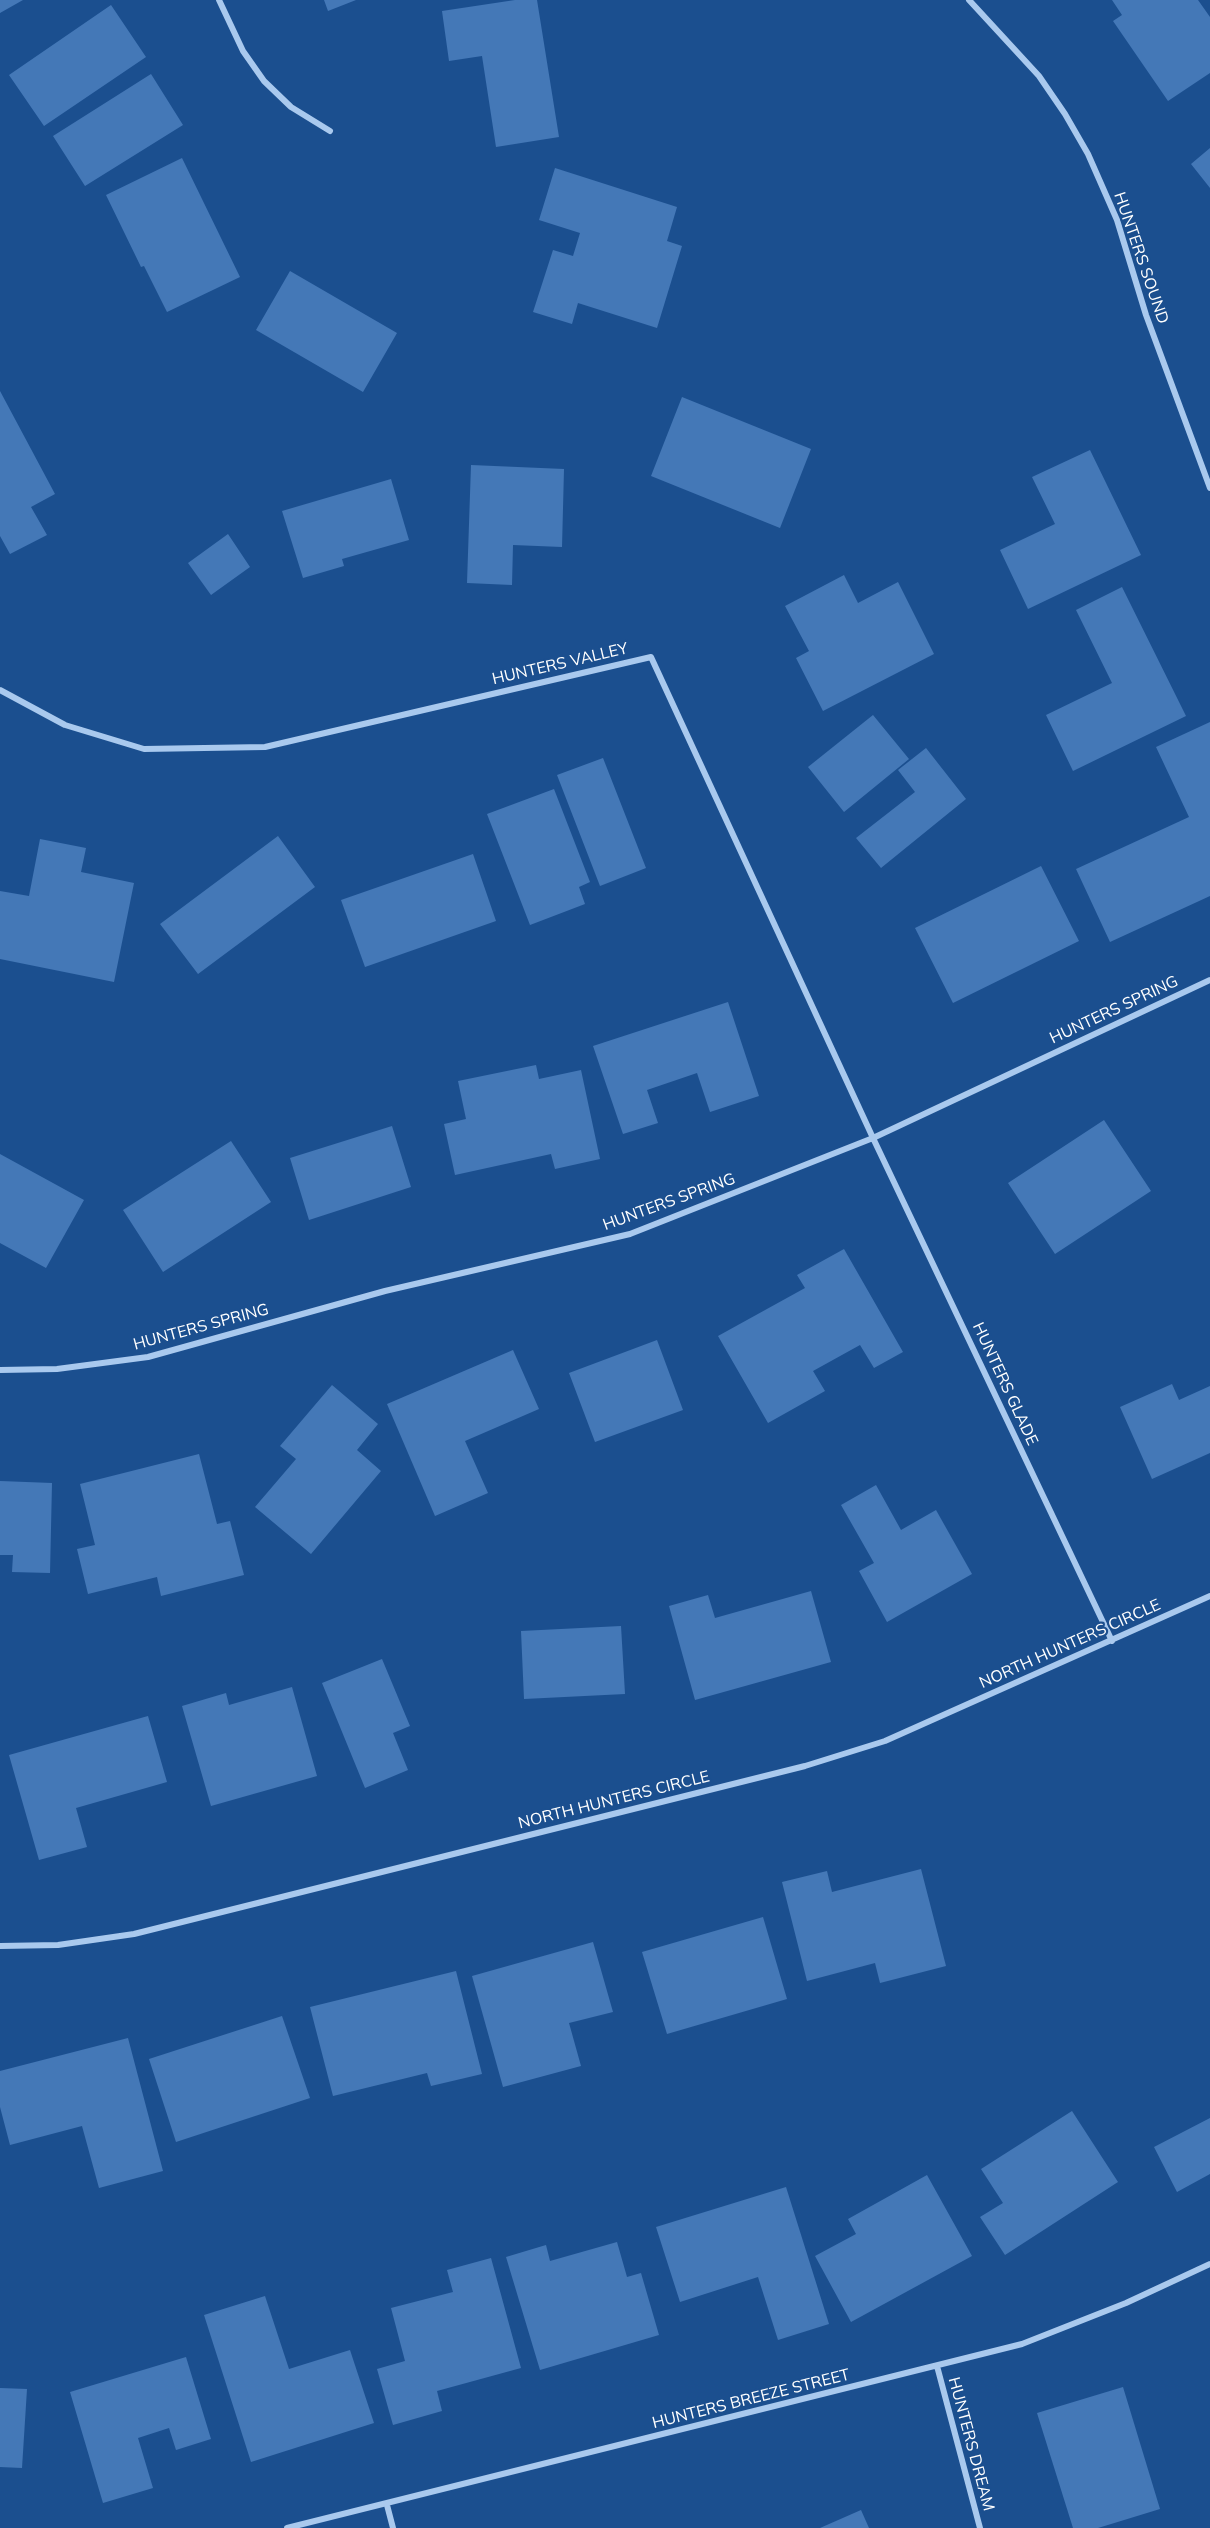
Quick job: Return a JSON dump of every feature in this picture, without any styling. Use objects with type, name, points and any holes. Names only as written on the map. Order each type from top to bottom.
[{"type":"street","points":[[219,0],[243,51],[264,81],[291,107],[330,131]]},
{"type":"street","name":"HUNTERS SOUND","points":[[969,0],[1039,76],[1065,114],[1088,154],[1117,220],[1146,315],[1210,488]]},
{"type":"street","name":"HUNTERS VALLEY","points":[[0,690],[65,725],[144,749],[265,747],[651,657],[873,1138]]},
{"type":"street","name":"HUNTERS SPRING","points":[[0,1370],[57,1369],[148,1357],[385,1291],[630,1234],[873,1138],[1210,980]]},
{"type":"street","name":"HUNTERS GLADE","points":[[873,1138],[1112,1641]]},
{"type":"street","name":"NORTH HUNTERS CIRCLE","points":[[0,1947],[58,1945],[134,1934],[805,1766],[885,1741],[1210,1596]]},
{"type":"street","name":"HUNTERS BREEZE STREET","points":[[287,2528],[387,2505],[1022,2344],[1126,2303],[1210,2264]]},
{"type":"street","name":"HUNTERS DREAM","points":[[937,2366],[980,2528]]},
{"type":"street","points":[[387,2505],[393,2528]]},
{"type":"building","points":[[0,0],[23,0],[0,13]]},
{"type":"building","points":[[324,0],[356,0],[328,11]]},
{"type":"building","points":[[515,0],[537,0],[559,137],[496,147],[482,56],[449,61],[442,11]]},
{"type":"building","points":[[1112,0],[1198,0],[1210,17],[1210,73],[1168,101],[1113,21],[1122,15]]},
{"type":"building","points":[[111,5],[146,57],[44,126],[9,75]]},
{"type":"building","points":[[151,74],[183,125],[85,186],[53,136]]},
{"type":"building","points":[[1210,148],[1210,188],[1191,164]]},
{"type":"building","points":[[182,158],[240,277],[167,312],[144,266],[141,267],[106,195]]},
{"type":"building","points":[[555,168],[677,207],[667,241],[682,246],[657,328],[578,303],[572,324],[533,312],[553,250],[573,256],[580,233],[539,220]]},
{"type":"building","points":[[290,271],[397,333],[363,392],[256,330]]},
{"type":"building","points":[[0,391],[55,494],[31,507],[47,535],[10,554],[0,536]]},
{"type":"building","points":[[682,397],[811,449],[780,528],[651,476]]},
{"type":"building","points":[[1090,450],[1141,555],[1028,609],[1000,550],[1055,524],[1032,477]]},
{"type":"building","points":[[471,465],[564,469],[562,547],[513,545],[512,585],[467,583]]},
{"type":"building","points":[[391,479],[409,540],[342,559],[344,566],[303,578],[282,511]]},
{"type":"building","points":[[228,534],[250,567],[211,595],[188,563]]},
{"type":"building","points":[[844,575],[858,603],[898,582],[934,654],[823,711],[796,658],[809,651],[785,606]]},
{"type":"building","points":[[1122,587],[1186,716],[1073,771],[1046,715],[1112,683],[1076,610]]},
{"type":"building","points":[[873,715],[909,759],[844,812],[808,767]]},
{"type":"building","points":[[1210,722],[1210,896],[1110,942],[1076,869],[1189,817],[1156,747]]},
{"type":"building","points":[[926,748],[966,799],[881,868],[856,838],[915,792],[898,770]]},
{"type":"building","points":[[603,758],[646,868],[600,886],[557,775]]},
{"type":"building","points":[[554,789],[590,882],[579,887],[585,904],[530,925],[487,814]]},
{"type":"building","points":[[278,836],[315,887],[198,974],[160,924]]},
{"type":"building","points":[[40,839],[86,848],[81,872],[134,883],[114,982],[0,959],[0,891],[29,896]]},
{"type":"building","points":[[473,854],[496,921],[365,967],[341,900]]},
{"type":"building","points":[[1041,866],[1079,941],[953,1003],[915,928]]},
{"type":"building","points":[[728,1002],[759,1096],[710,1112],[697,1073],[647,1090],[658,1123],[623,1134],[593,1046]]},
{"type":"building","points":[[536,1065],[539,1079],[581,1070],[600,1159],[555,1169],[551,1154],[455,1175],[444,1124],[466,1119],[458,1081]]},
{"type":"building","points":[[1104,1120],[1151,1191],[1055,1254],[1008,1183]]},
{"type":"building","points":[[392,1126],[411,1187],[309,1220],[290,1158]]},
{"type":"building","points":[[231,1141],[271,1202],[163,1272],[123,1210]]},
{"type":"building","points":[[0,1154],[84,1200],[46,1268],[0,1243]]},
{"type":"building","points":[[844,1249],[903,1352],[874,1368],[860,1345],[813,1371],[825,1391],[768,1423],[718,1336],[805,1288],[797,1275]]},
{"type":"building","points":[[657,1340],[683,1410],[595,1442],[569,1373]]},
{"type":"building","points":[[513,1350],[539,1409],[465,1441],[488,1493],[435,1516],[387,1404]]},
{"type":"building","points":[[1172,1384],[1179,1400],[1210,1386],[1210,1453],[1152,1479],[1120,1407]]},
{"type":"building","points":[[332,1385],[378,1424],[357,1450],[381,1471],[311,1554],[255,1507],[296,1459],[280,1446]]},
{"type":"building","points":[[199,1454],[217,1524],[230,1521],[244,1575],[161,1596],[157,1577],[88,1594],[77,1549],[95,1545],[80,1484]]},
{"type":"building","points":[[0,1481],[52,1483],[50,1573],[12,1572],[13,1555],[0,1555]]},
{"type":"building","points":[[876,1485],[901,1530],[936,1510],[972,1574],[887,1622],[859,1571],[874,1563],[841,1505]]},
{"type":"building","points":[[811,1591],[831,1662],[695,1700],[669,1606],[708,1595],[715,1618]]},
{"type":"building","points":[[621,1626],[625,1694],[524,1699],[521,1631]]},
{"type":"building","points":[[382,1659],[410,1726],[393,1733],[408,1770],[365,1788],[322,1683]]},
{"type":"building","points":[[292,1687],[317,1776],[211,1806],[182,1706],[226,1693],[229,1705]]},
{"type":"building","points":[[148,1716],[167,1782],[76,1808],[87,1847],[39,1860],[9,1755]]},
{"type":"building","points":[[921,1869],[946,1966],[880,1983],[875,1963],[807,1981],[782,1882],[827,1871],[832,1892]]},
{"type":"building","points":[[763,1917],[787,1999],[667,2034],[642,1952]]},
{"type":"building","points":[[593,1942],[613,2012],[569,2023],[581,2066],[503,2087],[472,1976]]},
{"type":"building","points":[[456,1971],[482,2074],[431,2086],[427,2073],[333,2096],[310,2007]]},
{"type":"building","points":[[282,2016],[310,2098],[176,2142],[149,2059]]},
{"type":"building","points":[[128,2038],[163,2171],[99,2188],[82,2126],[10,2145],[0,2107],[0,2071]]},
{"type":"building","points":[[1072,2111],[1118,2182],[1005,2255],[980,2217],[1003,2203],[981,2169]]},
{"type":"building","points":[[1210,2118],[1210,2174],[1177,2192],[1154,2147]]},
{"type":"building","points":[[927,2175],[972,2256],[851,2322],[815,2256],[856,2234],[848,2219]]},
{"type":"building","points":[[786,2187],[829,2324],[778,2340],[758,2277],[680,2302],[656,2227]]},
{"type":"building","points":[[617,2242],[627,2277],[641,2273],[659,2335],[540,2370],[506,2257],[546,2245],[550,2261]]},
{"type":"building","points":[[491,2258],[521,2368],[437,2391],[442,2411],[393,2425],[377,2369],[405,2361],[391,2308],[453,2292],[447,2270]]},
{"type":"building","points":[[265,2296],[289,2369],[350,2350],[374,2423],[251,2462],[204,2315]]},
{"type":"building","points":[[186,2357],[211,2439],[176,2450],[169,2428],[138,2438],[153,2488],[103,2503],[70,2392]]},
{"type":"building","points":[[1123,2387],[1160,2509],[1098,2528],[1073,2528],[1037,2413]]},
{"type":"building","points":[[0,2388],[27,2389],[22,2468],[0,2467]]},
{"type":"building","points":[[861,2510],[869,2528],[820,2528]]}]
